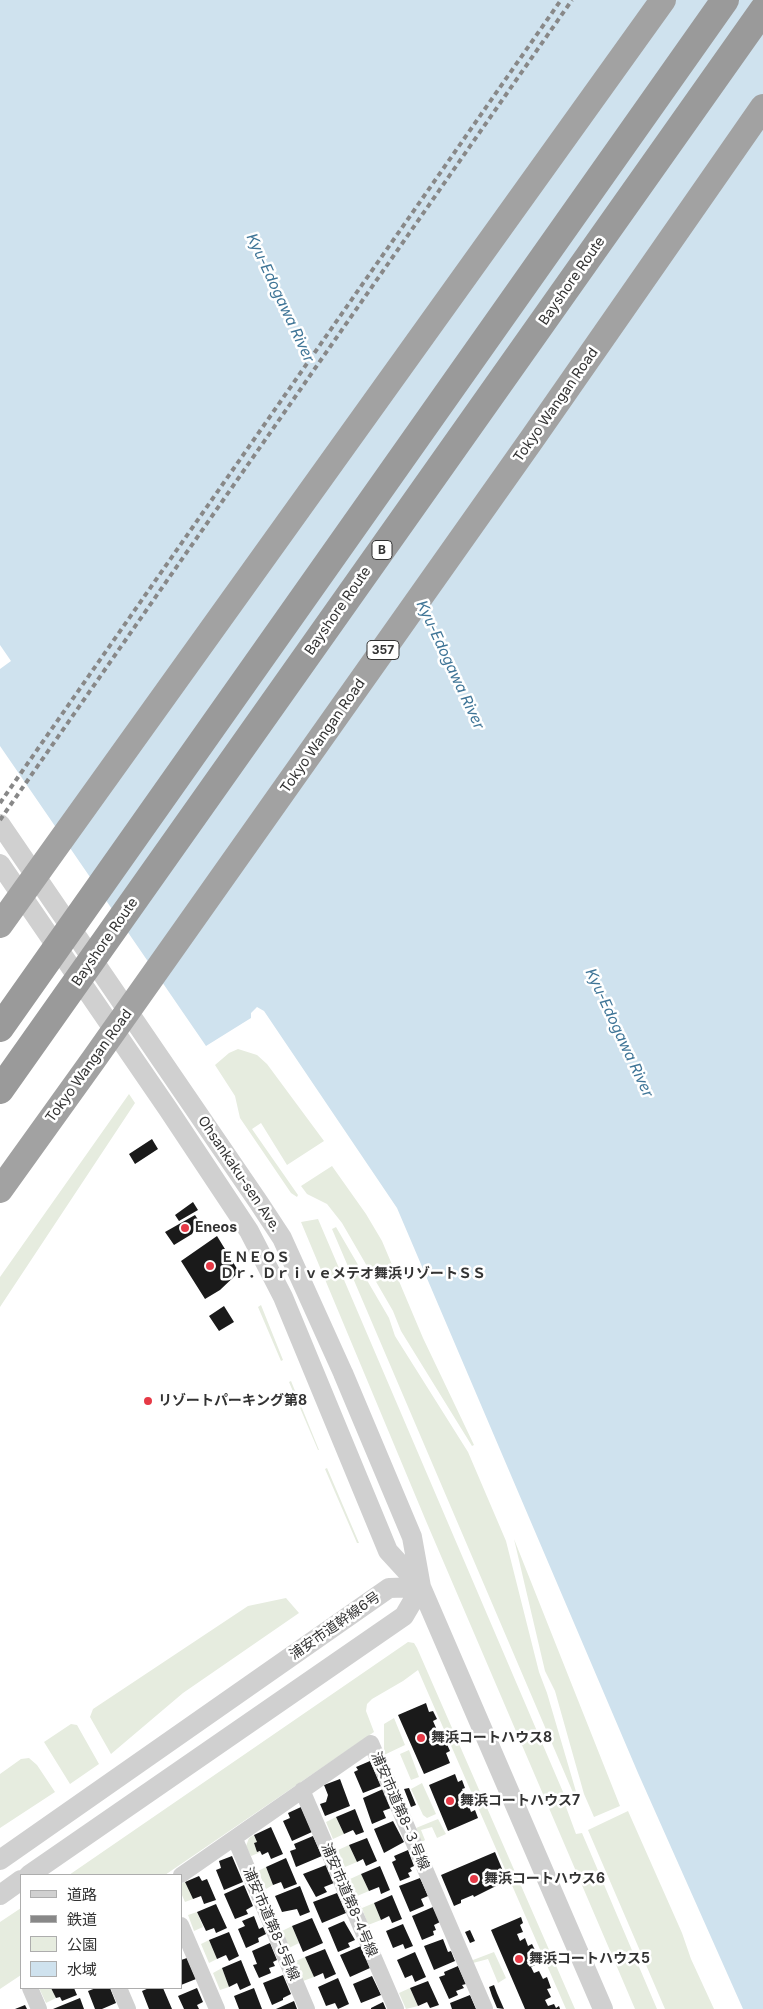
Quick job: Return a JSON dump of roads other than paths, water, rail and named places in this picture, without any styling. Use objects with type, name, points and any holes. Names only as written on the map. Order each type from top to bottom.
[{"type":"highway","points":[[0,925],[663,0]]},
{"type":"highway","points":[[0,1028],[725,0]]},
{"type":"highway","name":"Bayshore Route","points":[[0,1090],[763,10]]},
{"type":"highway","name":"Tokyo Wangan Road","points":[[0,1190],[532,439],[763,107]]},
{"type":"street","name":"Ohsankaku-sen Ave.","points":[[0,824],[260,1203],[282,1238],[343,1373],[412,1537],[421,1587],[603,2009]]},
{"type":"street","name":"Ohsankaku-sen Ave.","points":[[0,864],[249,1231],[283,1297],[388,1551],[421,1587]]},
{"type":"street","name":"浦安市道幹線6号","points":[[0,1860],[389,1588],[421,1587]]},
{"type":"street","points":[[30,1874],[404,1616],[421,1587]]},
{"type":"street","name":"浦安市道第8-３号線","points":[[182,1874],[371,1743],[485,2009]]},
{"type":"street","name":"浦安市道第8-4号線","points":[[302,1790],[396,2009]]},
{"type":"street","name":"浦安市道第8-5号線","points":[[235,1838],[307,2009]]},
{"type":"street","points":[[0,1895],[20,1881]]},
{"type":"street","points":[[182,1927],[217,2009]]},
{"type":"street","points":[[30,1989],[39,2009]]},
{"type":"street","points":[[119,1989],[128,2009]]},
{"type":"water","name":"Kyu-Edogawa River","points":[[0,0],[763,0],[763,2009],[743,2009],[638,1773],[397,1208],[264,1011],[257,1007],[251,1013],[251,1018],[206,1046],[0,746],[0,669],[11,661],[0,645]]},
{"type":"railway","points":[[0,803],[561,0]]},
{"type":"railway","points":[[0,820],[572,0]]},
{"type":"place","name":"Eneos","points":[[185,1228]]},
{"type":"place","name":"ＥＮＥＯＳ Ｄｒ．Ｄｒｉｖｅメテオ舞浜リゾートＳＳ","points":[[210,1266]]},
{"type":"place","name":"リゾートパーキング第8","points":[[148,1401]]},
{"type":"place","name":"舞浜コートハウス8","points":[[421,1738]]},
{"type":"place","name":"舞浜コートハウス7","points":[[450,1801]]},
{"type":"place","name":"舞浜コートハウス6","points":[[474,1879]]},
{"type":"place","name":"舞浜コートハウス5","points":[[519,1959]]}]
